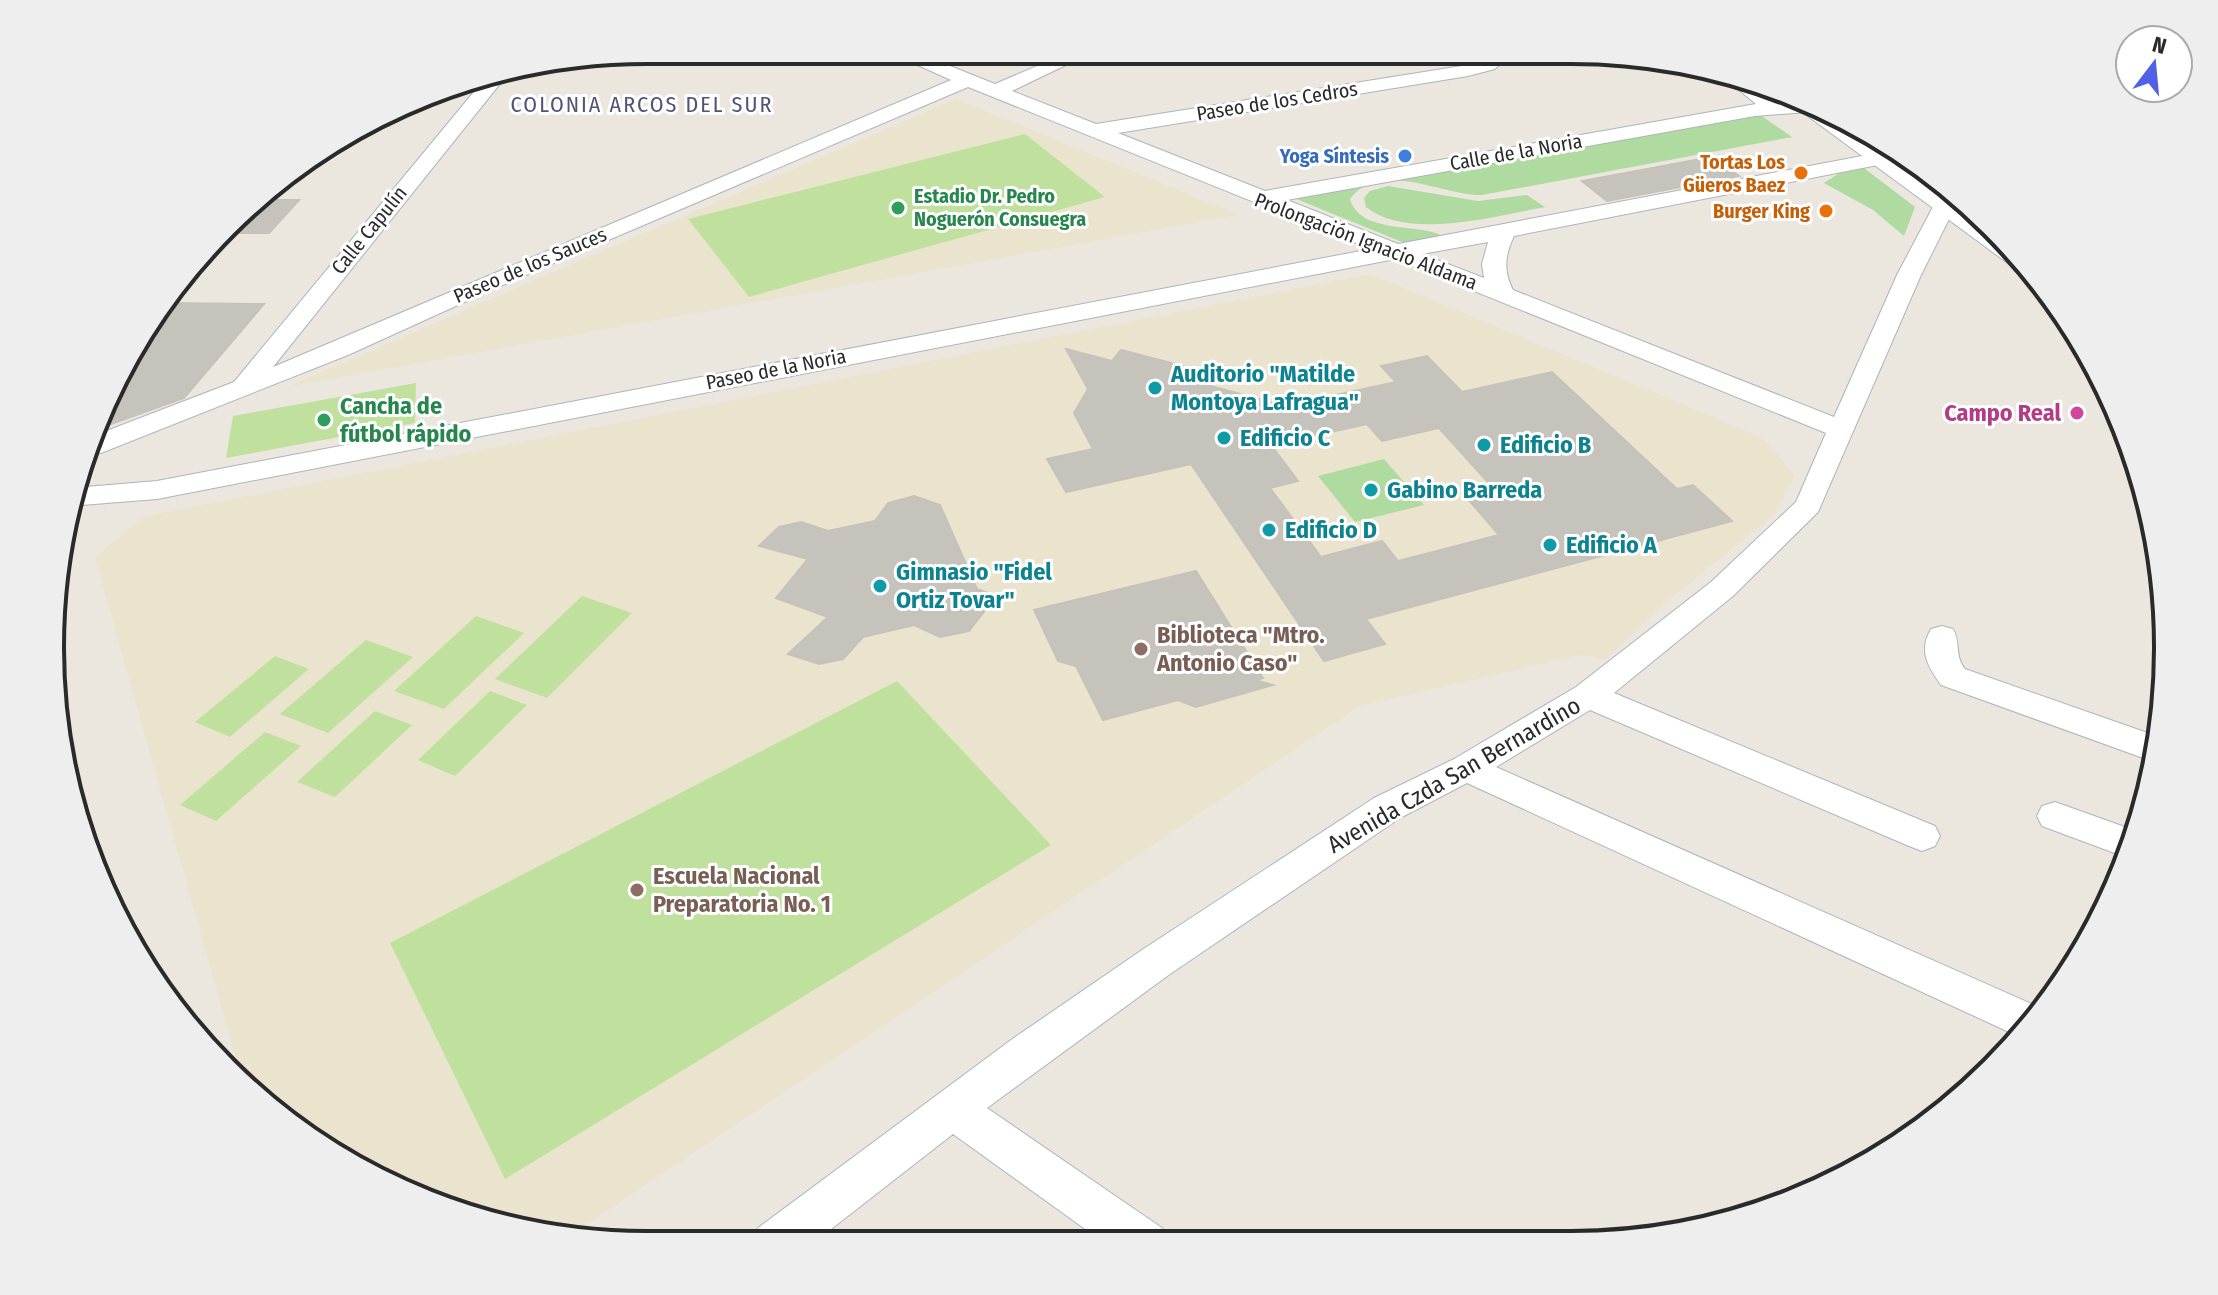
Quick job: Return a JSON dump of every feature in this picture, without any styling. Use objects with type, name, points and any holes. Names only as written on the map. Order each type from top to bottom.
[{"type":"main road","points":[[1859,140],[1958,212]]},
{"type":"street","name":"Prolongación Ignacio Aldama","points":[[928,64],[1258,199],[1840,429]]},
{"type":"street","points":[[995,91],[1056,64]]},
{"type":"street","name":"Paseo de los Cedros","points":[[1091,131],[1455,73],[1489,64]]},
{"type":"street","name":"Paseo de los Sauces","points":[[101,443],[339,350],[483,285],[967,80]]},
{"type":"street","name":"Calle Capulín","points":[[243,388],[489,86]]},
{"type":"street","points":[[1756,94],[1774,108]]},
{"type":"street","name":"Calle de la Noria","points":[[1258,199],[1791,107]]},
{"type":"street","points":[[1395,253],[1883,158]]},
{"type":"street","name":"Avenida Czda San Bernardino","points":[[791,1231],[952,1109],[1143,971],[1387,808],[1466,768],[1588,696],[1722,589],[1808,506],[1840,429],[1946,203]]},
{"type":"street","points":[[1504,233],[1492,256],[1491,265],[1494,279],[1504,295]]},
{"type":"street","name":"Paseo de la Noria","points":[[84,496],[157,490],[979,330],[1395,253]]},
{"type":"street","points":[[1942,637],[1941,661],[1953,677],[2146,746]]},
{"type":"street","points":[[1588,696],[1922,836]]},
{"type":"street","points":[[1466,768],[2020,1018]]},
{"type":"street","points":[[2055,816],[2121,841]]},
{"type":"street","points":[[952,1109],[1127,1231]]},
{"type":"shaded area","points":[[956,99],[1239,215],[287,387]]},
{"type":"shaded area","name":"Escuela Nacional Preparatoria No. 1","points":[[1370,274],[1763,438],[1795,475],[1774,515],[1663,605],[1605,660],[1581,655],[1360,706],[583,1227],[496,1211],[424,1187],[389,1171],[323,1133],[237,1062],[95,558],[142,517]]},
{"type":"green space","points":[[1759,114],[1792,137],[1482,195],[1394,180],[1378,181],[1363,187],[1350,199],[1356,210],[1376,223],[1441,235],[1407,244],[1284,194]]},
{"type":"green space","name":"Estadio Dr. Pedro Noguerón Consuegra","points":[[1025,134],[1105,197],[749,297],[688,219]]},
{"type":"green space","points":[[1864,168],[1915,207],[1904,236],[1873,210],[1824,183],[1841,172]]},
{"type":"green space","points":[[1388,186],[1478,201],[1527,195],[1545,207],[1453,223],[1405,223],[1384,217],[1366,207],[1364,198],[1370,191]]},
{"type":"green space","name":"Cancha de fútbol rápido","points":[[416,383],[415,423],[226,458],[233,416]]},
{"type":"green space","points":[[1384,459],[1424,505],[1355,522],[1318,476]]},
{"type":"green space","points":[[582,596],[632,613],[547,698],[495,679]]},
{"type":"green space","points":[[476,616],[524,633],[444,709],[394,691]]},
{"type":"green space","points":[[366,640],[413,657],[328,733],[280,714]]},
{"type":"green space","points":[[275,656],[309,669],[230,737],[195,722]]},
{"type":"green space","points":[[897,681],[1051,845],[505,1179],[390,943]]},
{"type":"green space","points":[[490,691],[527,705],[455,776],[418,760]]},
{"type":"green space","points":[[375,711],[412,725],[335,797],[297,782]]},
{"type":"green space","points":[[265,732],[301,746],[216,821],[180,805]]},
{"type":"building","points":[[1711,157],[1739,176],[1607,201],[1582,181]]},
{"type":"building","points":[[274,200],[299,200],[269,233],[237,233]]},
{"type":"building","points":[[177,303],[264,304],[184,398],[108,425],[142,356]]},
{"type":"building","points":[[1066,349],[1112,361],[1121,350],[1190,368],[1166,374],[1285,406],[1396,382],[1381,366],[1427,356],[1462,392],[1552,372],[1677,489],[1693,485],[1732,521],[1366,619],[1385,644],[1324,661],[1191,464],[1066,492],[1047,459],[1093,449],[1074,413],[1088,389]],"holes":[[[1367,424],[1382,441],[1439,428],[1496,491],[1467,498],[1499,535],[1398,561],[1382,541],[1321,557],[1270,488],[1298,481],[1271,445]]]},
{"type":"building","name":"Gimnasio \"Fidel Ortiz Tovar\"","points":[[914,496],[940,505],[977,589],[996,596],[969,631],[940,637],[914,625],[863,637],[843,659],[819,664],[788,654],[828,617],[776,598],[808,559],[759,546],[779,527],[801,522],[828,531],[875,521],[888,503]]},
{"type":"building","name":"Biblioteca \"Mtro. Antonio Caso\"","points":[[1196,571],[1263,678],[1255,680],[1273,685],[1196,707],[1178,700],[1103,720],[1076,666],[1058,661],[1034,610]]},
{"type":"place","name":"Yoga Síntesis","points":[[1405,156]]},
{"type":"place","name":"Tortas Los Güeros Baez","points":[[1801,173]]},
{"type":"place","name":"Estadio Dr. Pedro Noguerón Consuegra","points":[[898,208]]},
{"type":"place","name":"Burger King","points":[[1826,211]]},
{"type":"place","name":"Auditorio \"Matilde Montoya Lafragua\"","points":[[1155,388]]},
{"type":"place","name":"Campo Real","points":[[2077,413]]},
{"type":"place","name":"Cancha de fútbol rápido","points":[[324,420]]},
{"type":"place","name":"Edificio C","points":[[1224,438]]},
{"type":"place","name":"Edificio B","points":[[1484,445]]},
{"type":"place","name":"Gabino Barreda","points":[[1371,490]]},
{"type":"place","name":"Edificio D","points":[[1269,530]]},
{"type":"place","name":"Edificio A","points":[[1550,545]]},
{"type":"place","name":"Gimnasio \"Fidel Ortiz Tovar\"","points":[[880,586]]},
{"type":"place","name":"Biblioteca \"Mtro. Antonio Caso\"","points":[[1141,649]]},
{"type":"place","name":"Escuela Nacional Preparatoria No. 1","points":[[637,890]]},
{"type":"district","name":"COLONIA ARCOS DEL SUR","points":[[642,104]]}]
